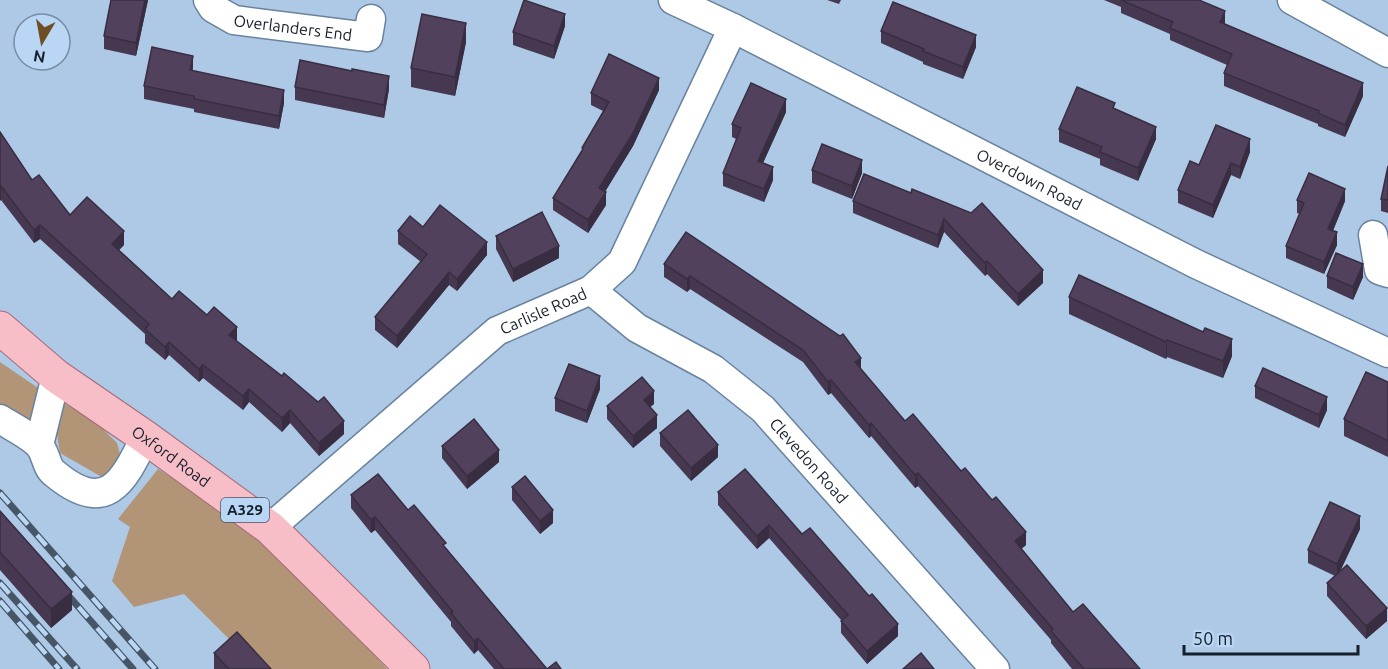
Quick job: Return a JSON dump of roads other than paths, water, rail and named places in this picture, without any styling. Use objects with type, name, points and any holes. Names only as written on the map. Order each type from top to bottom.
[{"type":"main road","name":"Oxford Road","points":[[0,328],[56,376],[145,437],[270,528],[413,669]]},
{"type":"street","name":"Overlanders End","points":[[208,0],[213,8],[234,20],[368,37],[371,20]]},
{"type":"street","name":"Overdown Road","points":[[673,0],[733,28],[1196,264],[1388,353]]},
{"type":"street","points":[[1292,0],[1388,53]]},
{"type":"street","name":"Carlisle Road","points":[[270,528],[496,331],[591,290],[622,262],[733,28]]},
{"type":"street","points":[[1373,235],[1379,270],[1388,273]]},
{"type":"street","name":"Clevedon Road","points":[[591,290],[637,328],[713,369],[763,409],[995,669]]},
{"type":"street","points":[[39,445],[56,376]]},
{"type":"street","points":[[0,419],[39,445],[52,472],[86,493],[100,494],[112,488],[131,466],[145,437]]},
{"type":"railway","points":[[0,493],[155,669]]},
{"type":"railway","points":[[0,583],[77,669]]},
{"type":"railway","points":[[60,586],[133,669]]},
{"type":"railway","points":[[0,601],[59,669]]}]
